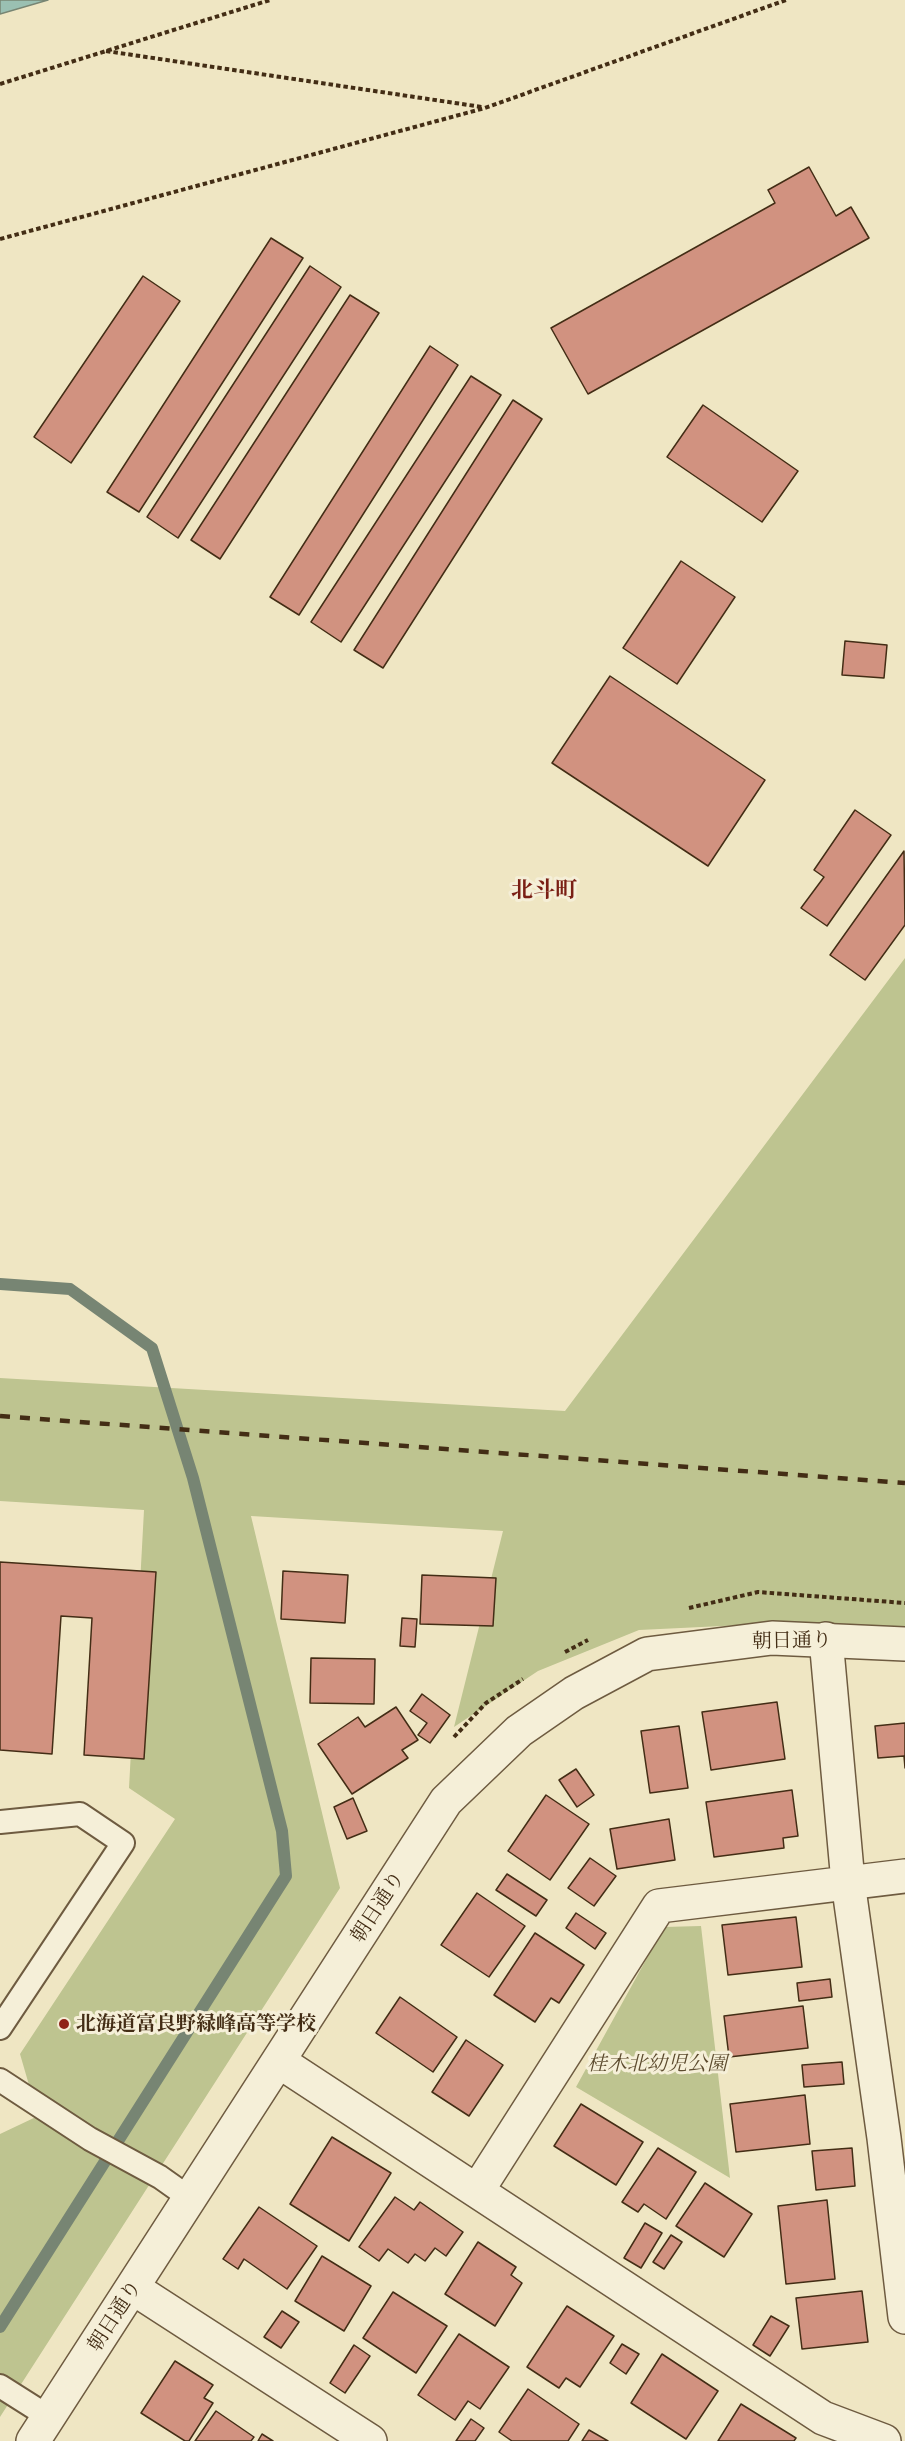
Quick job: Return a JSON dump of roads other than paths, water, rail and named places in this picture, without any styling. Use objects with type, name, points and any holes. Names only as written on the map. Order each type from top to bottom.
[{"type":"street","name":"朝日通り","points":[[41,2429],[280,2062],[446,1801],[519,1731],[574,1693],[647,1654],[772,1638],[905,1644]]},
{"type":"street","points":[[826,1639],[848,1882],[894,2137],[905,2317]]},
{"type":"street","points":[[477,2191],[659,1906],[905,1876]]},
{"type":"street","points":[[280,2062],[823,2418],[884,2441]]},
{"type":"street","points":[[133,2288],[370,2441]]},
{"type":"lane","points":[[0,1822],[80,1814],[123,1843],[0,2028]]},
{"type":"lane","points":[[0,2080],[90,2139],[160,2177],[191,2199]]},
{"type":"lane","points":[[0,2386],[41,2429]]},
{"type":"waterway","points":[[0,1284],[70,1289],[152,1348],[193,1478],[282,1831],[286,1876],[0,2327]]},
{"type":"railway","points":[[0,1416],[905,1483]]},
{"type":"place","name":"北海道富良野緑峰高等学校","points":[[64,2024]]},
{"type":"district","name":"北斗町","points":[[544,891]]},
{"type":"park label","name":"桂木北幼児公園","points":[[657,2064]]}]
